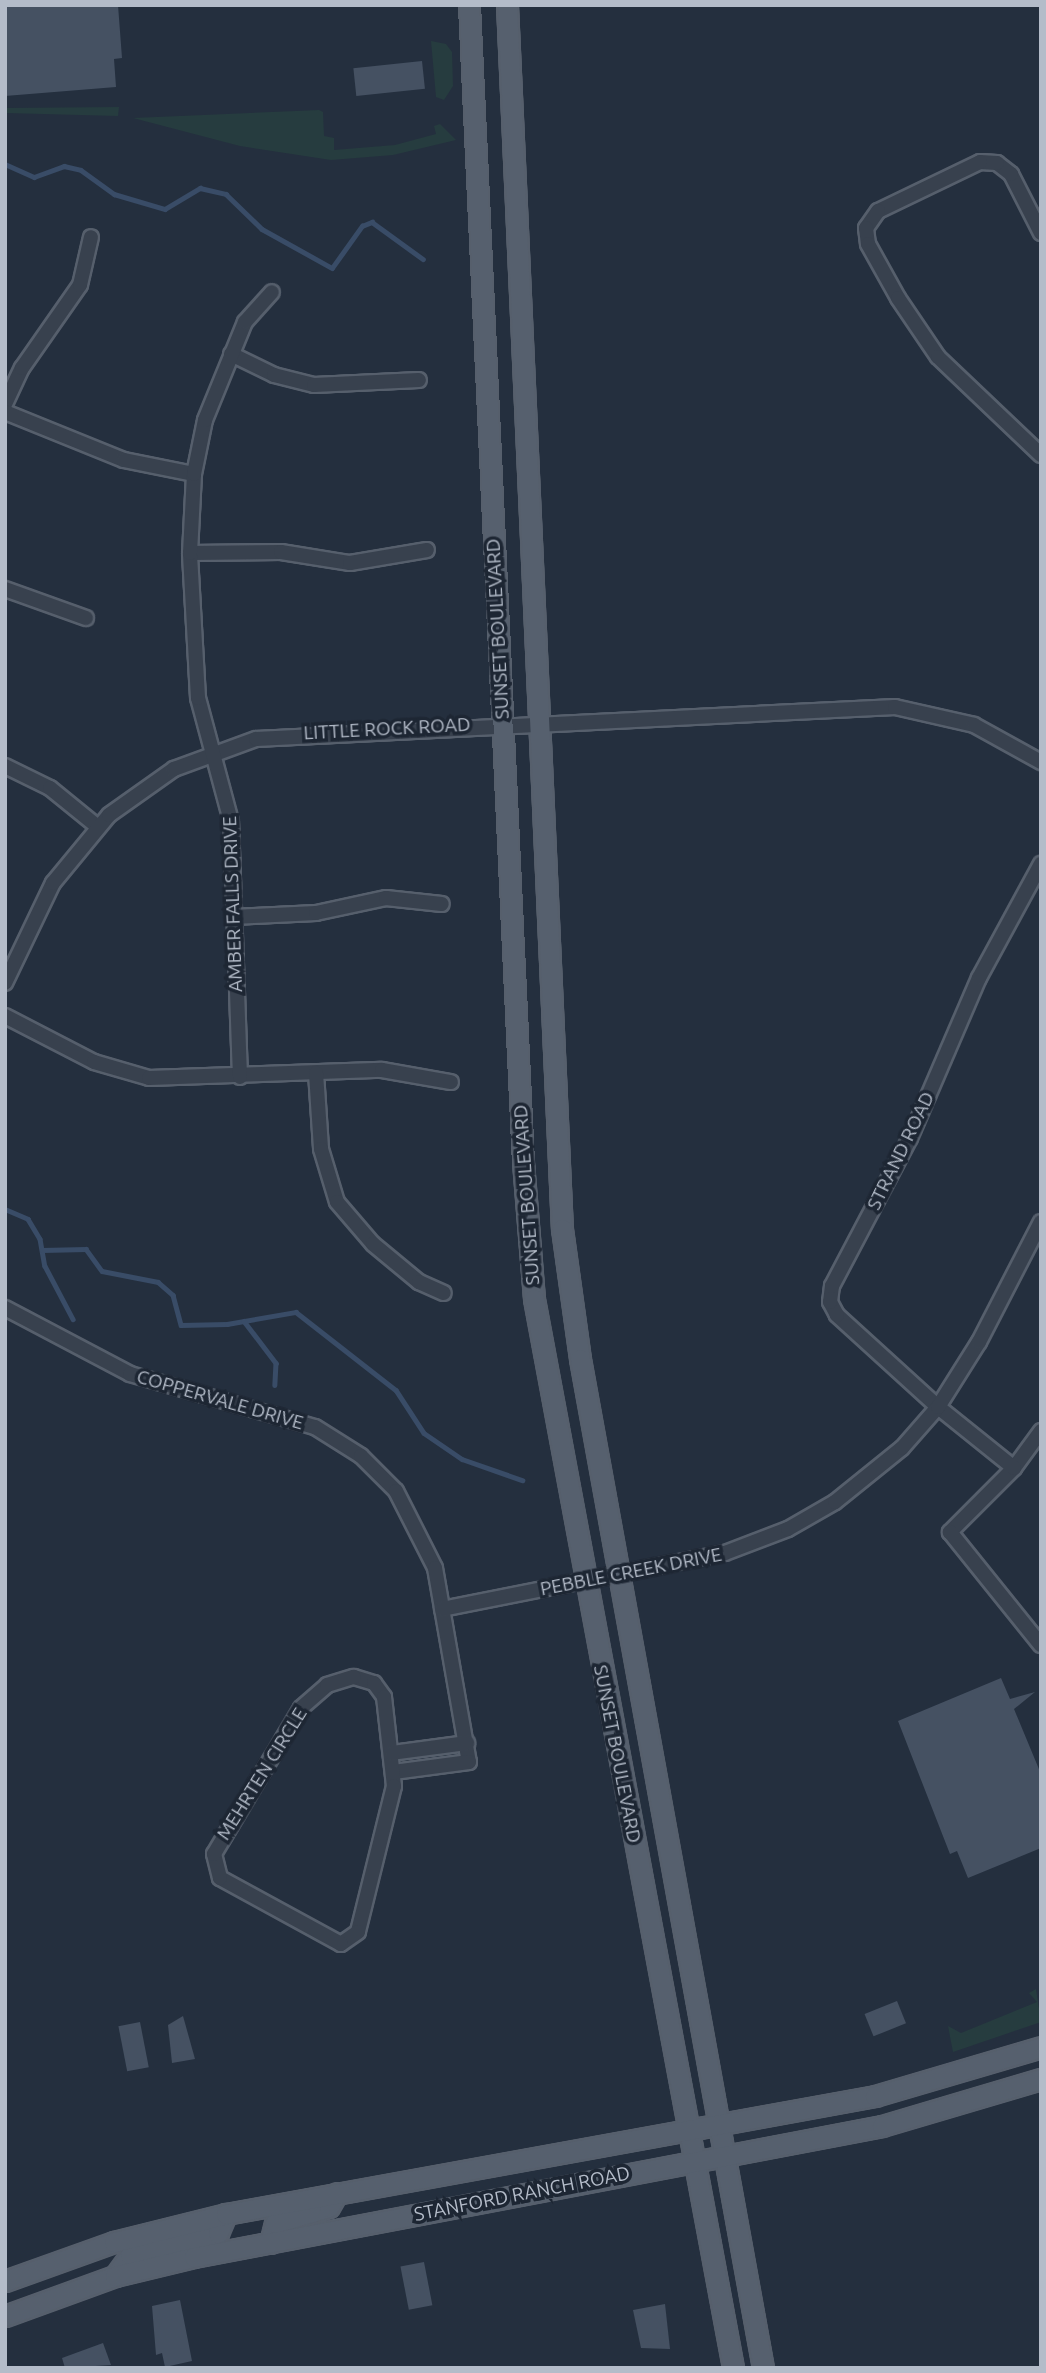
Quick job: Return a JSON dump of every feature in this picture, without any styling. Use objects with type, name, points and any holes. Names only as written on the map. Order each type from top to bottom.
[{"type":"main road","name":"SUNSET BOULEVARD","points":[[469,5],[526,1231],[542,1353],[733,2368]]},
{"type":"main road","name":"SUNSET BOULEVARD","points":[[507,5],[562,1229],[580,1359],[763,2368]]},
{"type":"main road","name":"STANFORD RANCH ROAD","points":[[5,2281],[114,2242],[226,2214],[687,2126],[912,2088],[1041,2048]]},
{"type":"main road","name":"STANFORD RANCH ROAD","points":[[5,2316],[115,2276],[270,2243],[519,2198],[723,2153],[882,2126],[1039,2079]]},
{"type":"main road","points":[[270,2243],[275,2223],[329,2207],[337,2193]]},
{"type":"main road","points":[[115,2276],[130,2255],[218,2233],[226,2214]]},
{"type":"street","points":[[1041,233],[1011,174],[998,163],[980,162],[878,211],[866,228],[868,244],[898,298],[938,357],[1041,455]]},
{"type":"street","points":[[5,404],[22,368],[80,285],[91,237]]},
{"type":"street","name":"AMBER FALLS DRIVE","points":[[240,1077],[231,821],[198,698],[190,553],[194,474],[205,420],[245,322],[272,292]]},
{"type":"street","points":[[231,354],[274,375],[314,385],[419,380]]},
{"type":"street","points":[[5,412],[124,460],[194,474]]},
{"type":"street","points":[[190,553],[281,552],[350,563],[427,550]]},
{"type":"street","points":[[5,589],[62,613],[86,618]]},
{"type":"street","name":"LITTLE ROCK ROAD","points":[[5,983],[39,907],[98,827],[132,795],[213,752],[299,733],[895,707],[974,725],[1041,762]]},
{"type":"street","points":[[5,766],[50,788],[98,827]]},
{"type":"street","name":"STRAND ROAD","points":[[1014,1468],[938,1407],[837,1315],[830,1302],[832,1286],[921,1115],[979,978],[1041,864]]},
{"type":"street","points":[[233,917],[316,913],[386,898],[442,904]]},
{"type":"street","points":[[5,1016],[85,1058],[128,1074],[171,1080],[382,1070],[450,1082]]},
{"type":"street","points":[[316,1073],[321,1149],[337,1202],[373,1244],[419,1282],[444,1293]]},
{"type":"street","name":"PEBBLE CREEK DRIVE","points":[[442,1609],[725,1553],[803,1521],[860,1485],[938,1407],[979,1342],[1041,1222]]},
{"type":"street","name":"COPPERVALE DRIVE","points":[[5,1308],[123,1371],[277,1414],[340,1441],[379,1472],[414,1518],[433,1561],[469,1762],[436,1766]]},
{"type":"street","points":[[1041,1431],[1014,1468],[950,1532],[1041,1645]]},
{"type":"street","name":"MEHRTEN CIRCLE","points":[[354,1677],[374,1683],[384,1697],[392,1753],[394,1772],[362,1919],[351,1941],[322,1938],[220,1878],[214,1869],[218,1843],[301,1708],[318,1690],[354,1677]]},
{"type":"street","points":[[392,1753],[467,1743]]},
{"type":"street","points":[[394,1772],[436,1766],[434,1748]]},
{"type":"green space","points":[[431,41],[446,44],[452,52],[453,86],[444,100],[436,97]]},
{"type":"green space","points":[[119,107],[118,116],[5,113],[5,108]]},
{"type":"green space","points":[[319,110],[323,112],[324,136],[334,138],[334,150],[395,145],[436,134],[434,126],[440,124],[456,140],[393,155],[331,160],[240,146],[133,118]]},
{"type":"green space","points":[[1036,1989],[1041,2022],[953,2052],[948,2026],[961,2033],[1037,2002],[1029,1993]]},
{"type":"building","points":[[5,5],[118,5],[122,58],[114,59],[116,87],[5,96]]},
{"type":"building","points":[[422,61],[425,89],[356,96],[353,68]]},
{"type":"building","points":[[1001,1678],[1010,1699],[1035,1692],[1014,1709],[1041,1774],[1041,1848],[968,1878],[957,1851],[950,1854],[898,1721]]},
{"type":"building","points":[[897,2001],[906,2023],[874,2036],[865,2014]]},
{"type":"building","points":[[183,2016],[195,2059],[172,2063],[168,2025]]},
{"type":"building","points":[[140,2022],[149,2067],[127,2071],[118,2026]]},
{"type":"building","points":[[424,2262],[432,2305],[409,2310],[400,2267]]},
{"type":"building","points":[[180,2300],[192,2361],[165,2367],[162,2353],[156,2355],[152,2306]]},
{"type":"building","points":[[665,2304],[670,2349],[641,2348],[633,2310]]},
{"type":"building","points":[[103,2343],[111,2365],[65,2368],[62,2358]]},
{"type":"waterway","points":[[5,164],[34,177],[64,166],[81,170],[114,194],[165,209],[200,188],[226,194],[262,229],[332,268],[362,226],[372,222],[423,259]]},
{"type":"waterway","points":[[5,1209],[28,1219],[40,1239],[45,1266],[73,1319]]},
{"type":"waterway","points":[[42,1250],[86,1249],[102,1271],[158,1282],[173,1295],[181,1325],[227,1324],[296,1312],[396,1390],[424,1433],[462,1459],[522,1480]]},
{"type":"waterway","points":[[244,1321],[276,1363],[275,1385]]}]
